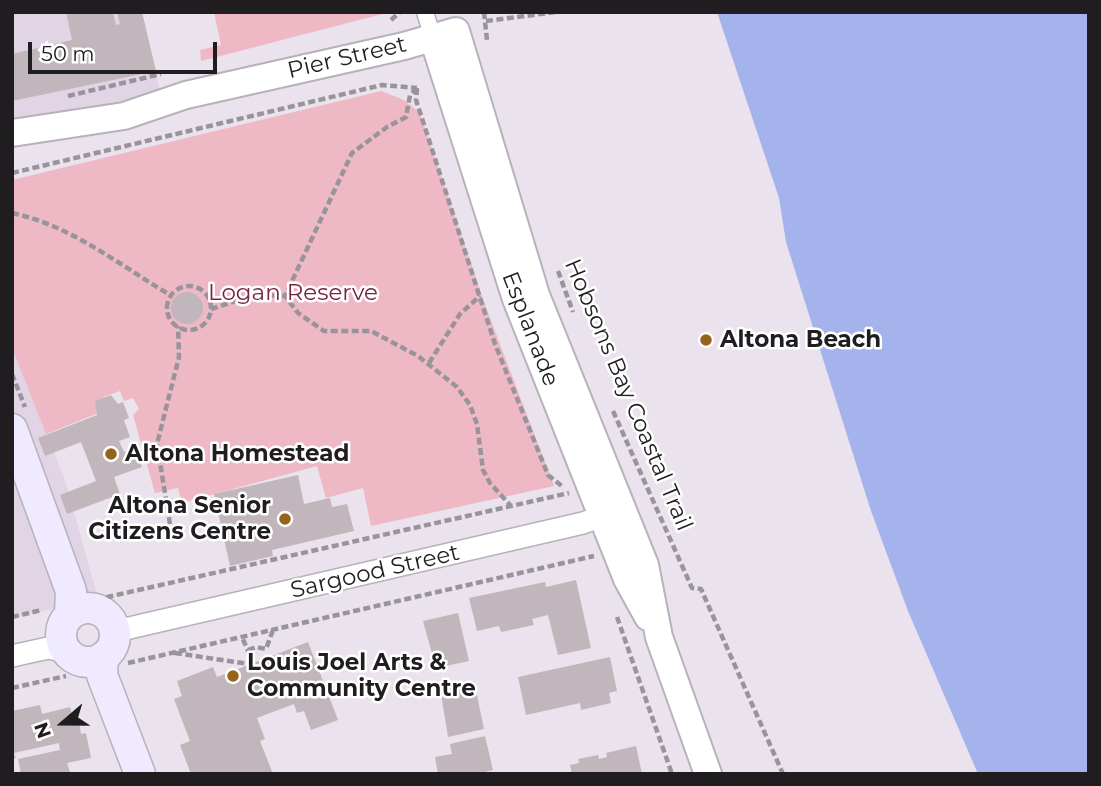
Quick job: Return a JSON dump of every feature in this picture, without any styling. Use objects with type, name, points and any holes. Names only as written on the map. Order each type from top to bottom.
[{"type":"main road","points":[[12,429],[86,639],[140,774]]},
{"type":"street","name":"Esplanade","points":[[425,12],[446,27],[536,295],[603,516],[645,565],[659,637],[708,774]]},
{"type":"street","name":"Pier Street","points":[[12,133],[124,116],[186,95],[446,27]]},
{"type":"street","name":"Pier Street","points":[[12,144],[75,125]]},
{"type":"street","name":"Sargood Street","points":[[12,656],[603,516]]},
{"type":"path","points":[[395,20],[400,12]]},
{"type":"path","points":[[484,12],[487,43]]},
{"type":"path","points":[[486,21],[555,12]]},
{"type":"path","points":[[12,173],[382,85],[417,88]]},
{"type":"path","points":[[285,296],[352,153],[387,127],[406,117],[410,95],[417,88]]},
{"type":"path","points":[[417,88],[416,100],[495,344],[548,475],[603,516],[595,556],[599,568]]},
{"type":"path","points":[[12,213],[46,220],[64,229],[170,295]]},
{"type":"path","name":"Hobsons Bay Coastal Trail","points":[[557,267],[575,316]]},
{"type":"path","points":[[195,286],[206,295],[211,309],[209,316],[200,327],[192,329],[178,326],[168,316],[170,295],[182,287],[195,286]]},
{"type":"path","points":[[211,309],[254,295],[285,296]]},
{"type":"path","points":[[285,296],[298,313],[324,331],[371,331],[429,363],[457,387],[470,405],[477,424],[483,470],[490,483],[511,506]]},
{"type":"path","points":[[429,363],[460,314],[480,296]]},
{"type":"path","points":[[170,524],[157,444],[179,357],[178,326]]},
{"type":"path","name":"Hobsons Bay Coastal Trail","points":[[608,400],[692,588],[701,589],[783,774]]},
{"type":"path","points":[[551,497],[561,473]]},
{"type":"path","points":[[172,653],[595,556]]},
{"type":"path","points":[[615,614],[672,774]]},
{"type":"path","points":[[12,617],[86,639],[249,664],[248,650],[242,637]]},
{"type":"path","points":[[248,650],[256,647],[266,649],[274,629]]},
{"type":"path","points":[[202,637],[204,646]]},
{"type":"path","points":[[12,688],[86,639]]},
{"type":"shaded area","points":[[12,12],[142,12],[164,108],[12,148]]},
{"type":"shaded area","points":[[12,348],[65,480],[98,598],[12,618]]},
{"type":"green space","points":[[214,12],[390,12],[201,61],[200,50],[221,45]]},
{"type":"green space","name":"Logan Reserve","points":[[381,91],[404,100],[420,113],[484,302],[554,486],[371,526],[363,488],[326,498],[317,466],[182,503],[178,488],[155,493],[133,415],[139,409],[133,398],[124,401],[120,391],[103,397],[106,410],[46,434],[12,348],[12,180]]},
{"type":"water","points":[[717,12],[1089,12],[1089,774],[978,774],[908,611],[871,511],[786,242],[779,198]]},
{"type":"building","points":[[66,12],[113,12],[116,25],[120,24],[117,12],[142,12],[156,71],[12,101],[12,54],[72,40]]},
{"type":"building","points":[[187,292],[198,297],[203,308],[198,319],[187,324],[176,319],[171,308],[176,297]]},
{"type":"building","name":"Altona Homestead","points":[[111,395],[118,404],[123,402],[129,418],[124,420],[130,437],[119,441],[124,452],[135,447],[142,467],[114,477],[120,494],[67,514],[60,495],[96,481],[81,442],[45,456],[38,438],[97,415],[95,401]]},
{"type":"building","name":"Altona Senior Citizens Centre","points":[[298,475],[304,504],[330,498],[332,507],[347,504],[354,531],[272,550],[273,556],[230,566],[214,494]]},
{"type":"building","points":[[576,580],[591,648],[558,655],[548,615],[532,619],[534,625],[501,632],[499,626],[477,631],[469,598],[545,582],[546,587]]},
{"type":"building","points":[[458,613],[469,661],[436,668],[423,621]]},
{"type":"building","points":[[308,642],[338,720],[311,730],[304,711],[297,713],[294,704],[257,718],[265,739],[260,741],[273,774],[191,774],[180,745],[190,741],[174,699],[182,696],[177,681],[213,667],[217,677]]},
{"type":"building","points":[[610,657],[617,691],[609,693],[611,703],[581,710],[580,703],[526,715],[518,677]]},
{"type":"building","points":[[474,681],[484,729],[448,737],[440,688]]},
{"type":"building","points":[[40,705],[42,714],[70,707],[74,723],[79,722],[81,734],[86,733],[91,758],[67,763],[70,772],[21,774],[18,759],[60,750],[59,743],[14,753],[16,758],[12,759],[12,711]]},
{"type":"building","points":[[485,736],[493,770],[476,774],[438,774],[435,757],[452,754],[450,744]]},
{"type":"building","points":[[636,746],[642,774],[572,774],[570,765],[579,763],[578,759],[598,755],[599,759],[607,757],[606,753]]},
{"type":"place","name":"Altona Beach","points":[[706,340]]},
{"type":"place","name":"Altona Homestead","points":[[111,454]]},
{"type":"place","name":"Altona Senior Citizens Centre","points":[[285,519]]},
{"type":"place","name":"Louis Joel Arts & Community Centre","points":[[233,676]]}]
